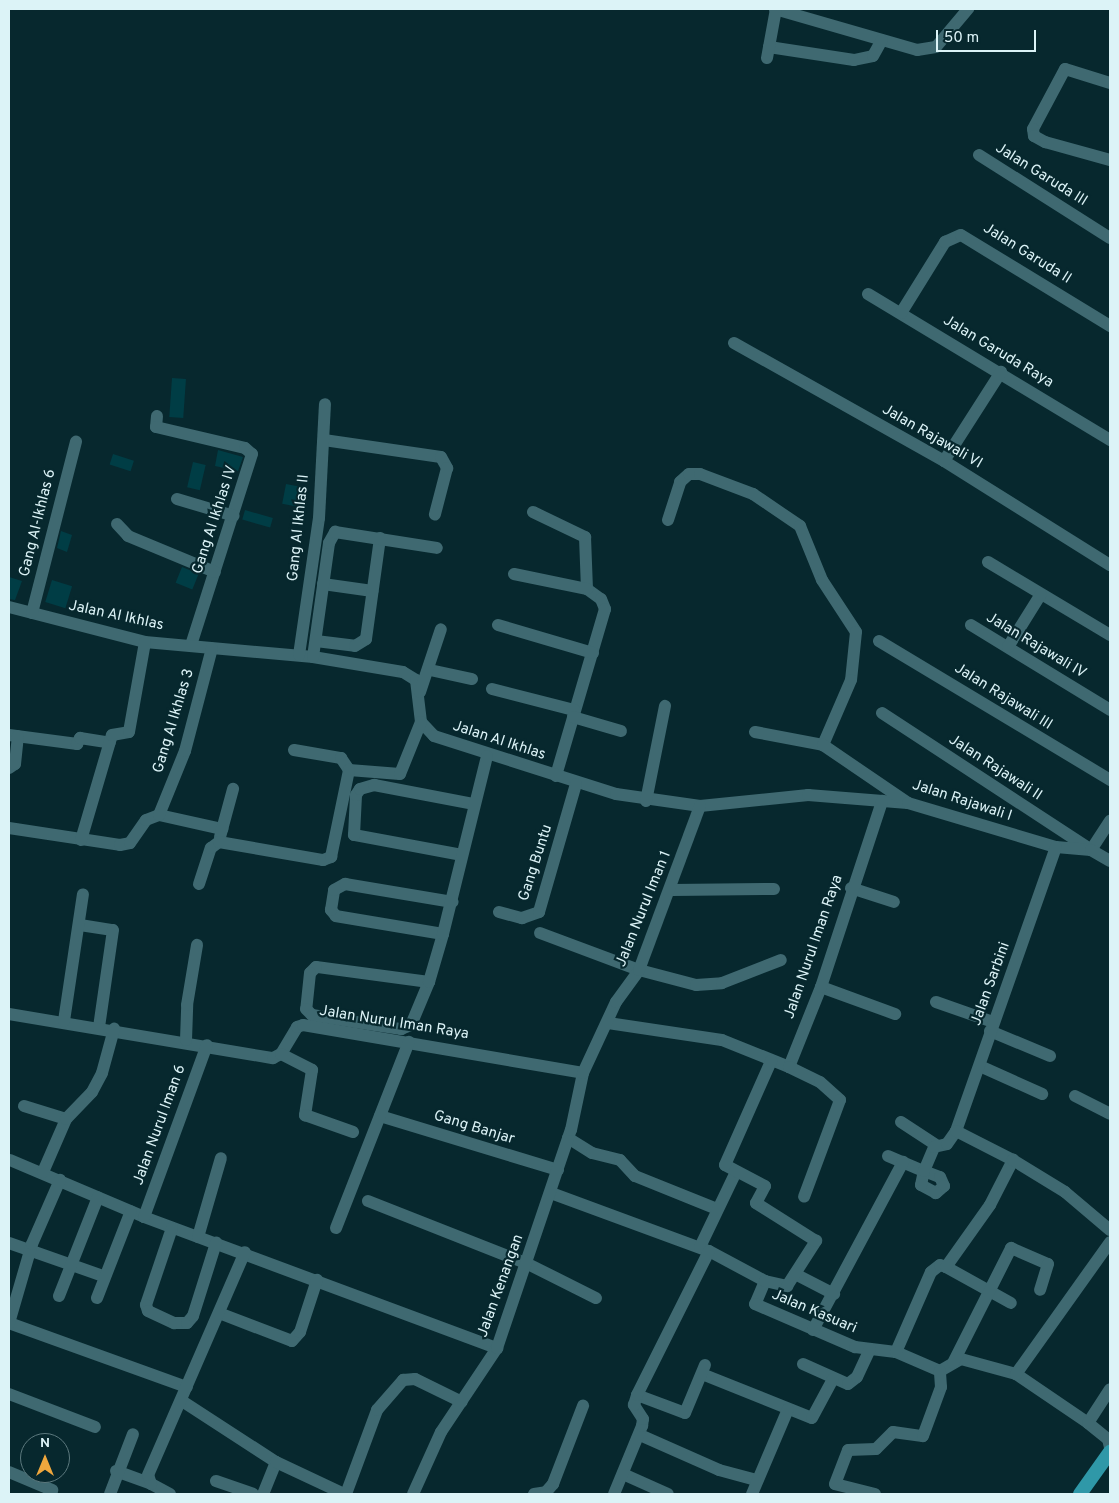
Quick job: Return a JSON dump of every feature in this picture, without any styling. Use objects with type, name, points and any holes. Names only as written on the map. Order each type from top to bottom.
[{"type":"main road","points":[[1080,1494],[1110,1452]]},
{"type":"street","points":[[882,40],[873,56],[854,60],[768,53],[776,9],[917,50],[936,47],[968,9]]},
{"type":"street","points":[[1110,83],[1068,68],[1063,71],[1033,129],[1034,136],[1045,142],[1110,160]]},
{"type":"street","name":"Jalan Garuda III","points":[[979,155],[1110,238]]},
{"type":"street","name":"Jalan Garuda II","points":[[901,313],[945,242],[961,235],[1110,326]]},
{"type":"street","name":"Jalan Garuda Raya","points":[[868,294],[1110,440]]},
{"type":"street","name":"Jalan Rajawali VI","points":[[734,343],[944,461],[1110,565]]},
{"type":"street","points":[[944,461],[1000,372]]},
{"type":"street","name":"Gang Al Ikhlas II","points":[[299,655],[324,440],[325,404]]},
{"type":"street","name":"Gang Al Ikhlas IV","points":[[157,416],[156,427],[251,451],[234,516],[191,646]]},
{"type":"street","points":[[324,440],[441,457],[447,468],[435,514]]},
{"type":"street","name":"Gang Al-Ikhlas 6","points":[[32,613],[76,442]]},
{"type":"street","points":[[668,520],[680,482],[689,474],[753,494],[800,526],[822,580],[856,632],[851,680],[823,745]]},
{"type":"street","points":[[177,499],[234,516]]},
{"type":"street","points":[[533,512],[585,537],[587,589]]},
{"type":"street","points":[[117,524],[128,536],[215,572]]},
{"type":"street","points":[[313,657],[322,584],[335,532],[437,548]]},
{"type":"street","points":[[316,642],[363,643],[373,591],[380,538]]},
{"type":"street","points":[[988,562],[1110,635]]},
{"type":"street","points":[[514,574],[587,589],[601,599],[605,609],[556,776]]},
{"type":"street","points":[[322,584],[373,591]]},
{"type":"street","points":[[1008,647],[1041,594]]},
{"type":"street","name":"Jalan Al Ikhlas","points":[[9,608],[145,642],[299,655],[403,672],[416,680],[420,692]]},
{"type":"street","points":[[498,624],[593,653]]},
{"type":"street","name":"Jalan Rajawali IV","points":[[971,625],[1110,710]]},
{"type":"street","points":[[350,770],[400,774],[421,722],[420,692],[430,670],[441,629]]},
{"type":"street","points":[[80,840],[114,734],[129,732],[145,642]]},
{"type":"street","name":"Jalan Rajawali III","points":[[879,642],[1110,780]]},
{"type":"street","name":"Gang Al Ikhlas 3","points":[[159,815],[185,751],[212,648]]},
{"type":"street","points":[[430,670],[472,679]]},
{"type":"street","points":[[492,689],[573,713],[621,731]]},
{"type":"street","points":[[646,800],[665,706]]},
{"type":"street","name":"Jalan Rajawali II","points":[[882,713],[1110,862]]},
{"type":"street","name":"Jalan Al Ikhlas","points":[[421,722],[434,736],[487,756],[556,776],[576,784],[646,800],[700,806],[808,795],[908,803]]},
{"type":"street","name":"Jalan Rajawali I","points":[[755,732],[823,745],[908,803],[1056,847],[1091,850]]},
{"type":"street","points":[[9,768],[15,764],[13,736],[77,744],[80,738],[110,743]]},
{"type":"street","points":[[9,828],[80,840],[125,845],[146,820],[159,815],[221,836],[329,859],[334,852],[350,770],[341,758],[294,750]]},
{"type":"street","points":[[429,982],[316,967],[310,973],[306,1009],[316,1016],[406,1028],[414,1020],[429,982],[452,902],[487,756]]},
{"type":"street","name":"Gang Buntu","points":[[499,912],[522,918],[539,912],[576,784]]},
{"type":"street","points":[[462,855],[354,835],[356,795],[360,789],[374,785],[474,804]]},
{"type":"street","points":[[199,884],[211,848],[221,836],[233,789]]},
{"type":"street","name":"Jalan Nurul Iman Raya","points":[[789,1067],[821,987],[851,888],[882,801]]},
{"type":"street","name":"Jalan Nurul Iman 1","points":[[583,1073],[639,970],[672,890],[700,806]]},
{"type":"street","points":[[1091,850],[1110,821]]},
{"type":"street","name":"Jalan Sarbini","points":[[956,1131],[982,1067],[992,1027],[1056,847]]},
{"type":"street","points":[[443,934],[336,916],[331,910],[334,890],[345,884],[452,902]]},
{"type":"street","points":[[851,888],[894,902]]},
{"type":"street","points":[[672,890],[774,889]]},
{"type":"street","points":[[64,1022],[80,925],[83,894]]},
{"type":"street","points":[[80,925],[114,931],[99,1028]]},
{"type":"street","points":[[540,933],[639,970],[696,984],[722,983],[781,960]]},
{"type":"street","points":[[186,1040],[187,1006],[197,945]]},
{"type":"street","points":[[821,987],[895,1014]]},
{"type":"street","points":[[936,1002],[1050,1056]]},
{"type":"street","points":[[9,1014],[186,1040],[267,1057],[281,1054],[312,1070],[305,1115],[353,1132]]},
{"type":"street","points":[[608,1024],[713,1038],[789,1067],[820,1082],[840,1100],[804,1197]]},
{"type":"street","name":"Jalan Nurul Iman Raya","points":[[281,1054],[300,1025],[583,1073]]},
{"type":"street","points":[[43,1172],[66,1119],[92,1092],[102,1073],[114,1029]]},
{"type":"street","points":[[336,1228],[409,1042]]},
{"type":"street","name":"Jalan Nurul Iman 6","points":[[144,1217],[207,1045]]},
{"type":"street","points":[[765,1281],[785,1287],[816,1241],[756,1204],[765,1186],[736,1172],[726,1162],[770,1061]]},
{"type":"street","points":[[982,1067],[1042,1094]]},
{"type":"street","name":"Jalan Kenangan","points":[[413,1494],[441,1432],[497,1348],[528,1264],[551,1193],[568,1138],[583,1073]]},
{"type":"street","points":[[1075,1096],[1110,1114]]},
{"type":"street","points":[[24,1106],[66,1119]]},
{"type":"street","name":"Gang Banjar","points":[[380,1116],[558,1170]]},
{"type":"street","points":[[901,1122],[936,1145],[947,1144],[956,1131],[1013,1160],[1065,1192],[1110,1230]]},
{"type":"street","points":[[568,1138],[592,1153],[620,1160],[635,1176],[717,1210]]},
{"type":"street","points":[[888,1156],[924,1172],[936,1145]]},
{"type":"street","points":[[198,1237],[221,1158]]},
{"type":"street","points":[[10,1160],[43,1172],[172,1228],[245,1252],[497,1348]]},
{"type":"street","points":[[946,1267],[990,1205],[1013,1160]]},
{"type":"street","points":[[813,1330],[834,1294],[903,1162]]},
{"type":"street","points":[[614,1494],[640,1435],[643,1419],[635,1410],[637,1395],[705,1249],[717,1210],[736,1172]]},
{"type":"street","points":[[60,1180],[30,1251],[9,1323],[187,1387]]},
{"type":"street","name":"Jalan Kasuari","points":[[551,1193],[705,1249],[765,1281],[755,1304],[813,1330],[870,1349],[896,1352],[940,1371]]},
{"type":"street","points":[[59,1296],[98,1197]]},
{"type":"street","points":[[368,1201],[528,1264],[596,1298]]},
{"type":"street","points":[[97,1298],[131,1211]]},
{"type":"street","points":[[172,1228],[146,1305],[148,1311],[174,1322],[187,1322],[193,1316],[216,1243]]},
{"type":"street","points":[[1016,1374],[1110,1242]]},
{"type":"street","points":[[9,1243],[104,1276]]},
{"type":"street","points":[[953,1363],[986,1292],[1007,1254],[1016,1248],[1048,1264],[1040,1290]]},
{"type":"street","points":[[151,1484],[148,1475],[182,1401],[245,1252]]},
{"type":"street","points":[[896,1352],[931,1272],[940,1265],[986,1292],[1011,1303]]},
{"type":"street","points":[[795,1274],[834,1294]]},
{"type":"street","points":[[220,1313],[292,1341],[300,1332],[317,1280]]},
{"type":"street","points":[[803,1364],[833,1379],[853,1382],[870,1349]]},
{"type":"street","points":[[871,1494],[832,1489],[848,1450],[876,1449],[893,1432],[923,1436],[927,1431],[941,1387],[940,1371],[953,1363],[969,1361],[1016,1374],[1088,1423],[1108,1439],[1110,1448]]},
{"type":"street","points":[[637,1395],[685,1413],[704,1370],[788,1409],[812,1418],[833,1379]]},
{"type":"street","points":[[182,1401],[276,1462],[345,1494],[377,1410],[407,1378],[462,1402]]},
{"type":"street","points":[[1088,1423],[1110,1390]]},
{"type":"street","points":[[9,1394],[94,1427]]},
{"type":"street","points":[[534,1494],[546,1492],[553,1484],[583,1406]]},
{"type":"street","points":[[752,1494],[788,1409]]},
{"type":"street","points":[[110,1494],[116,1471],[133,1434]]},
{"type":"street","points":[[640,1435],[719,1470],[757,1480]]},
{"type":"street","points":[[263,1494],[276,1462]]},
{"type":"street","points":[[116,1471],[151,1484],[170,1494]]},
{"type":"street","points":[[9,1472],[52,1490]]},
{"type":"street","points":[[623,1474],[668,1494]]},
{"type":"street","points":[[216,1481],[253,1494]]},
{"type":"building","points":[[172,378],[186,379],[183,418],[169,417]]},
{"type":"building","points":[[218,450],[243,457],[238,471],[215,466]]},
{"type":"building","points":[[113,454],[134,461],[131,471],[110,464]]},
{"type":"building","points":[[193,462],[206,465],[200,490],[187,487]]},
{"type":"building","points":[[286,484],[302,487],[298,507],[282,504]]},
{"type":"building","points":[[245,510],[273,518],[270,528],[242,520]]},
{"type":"building","points":[[61,531],[72,535],[67,552],[57,548]]},
{"type":"building","points":[[182,567],[199,574],[192,590],[176,583]]},
{"type":"building","points":[[9,577],[22,581],[15,600],[9,599]]},
{"type":"building","points":[[52,580],[72,586],[65,608],[45,602]]}]
